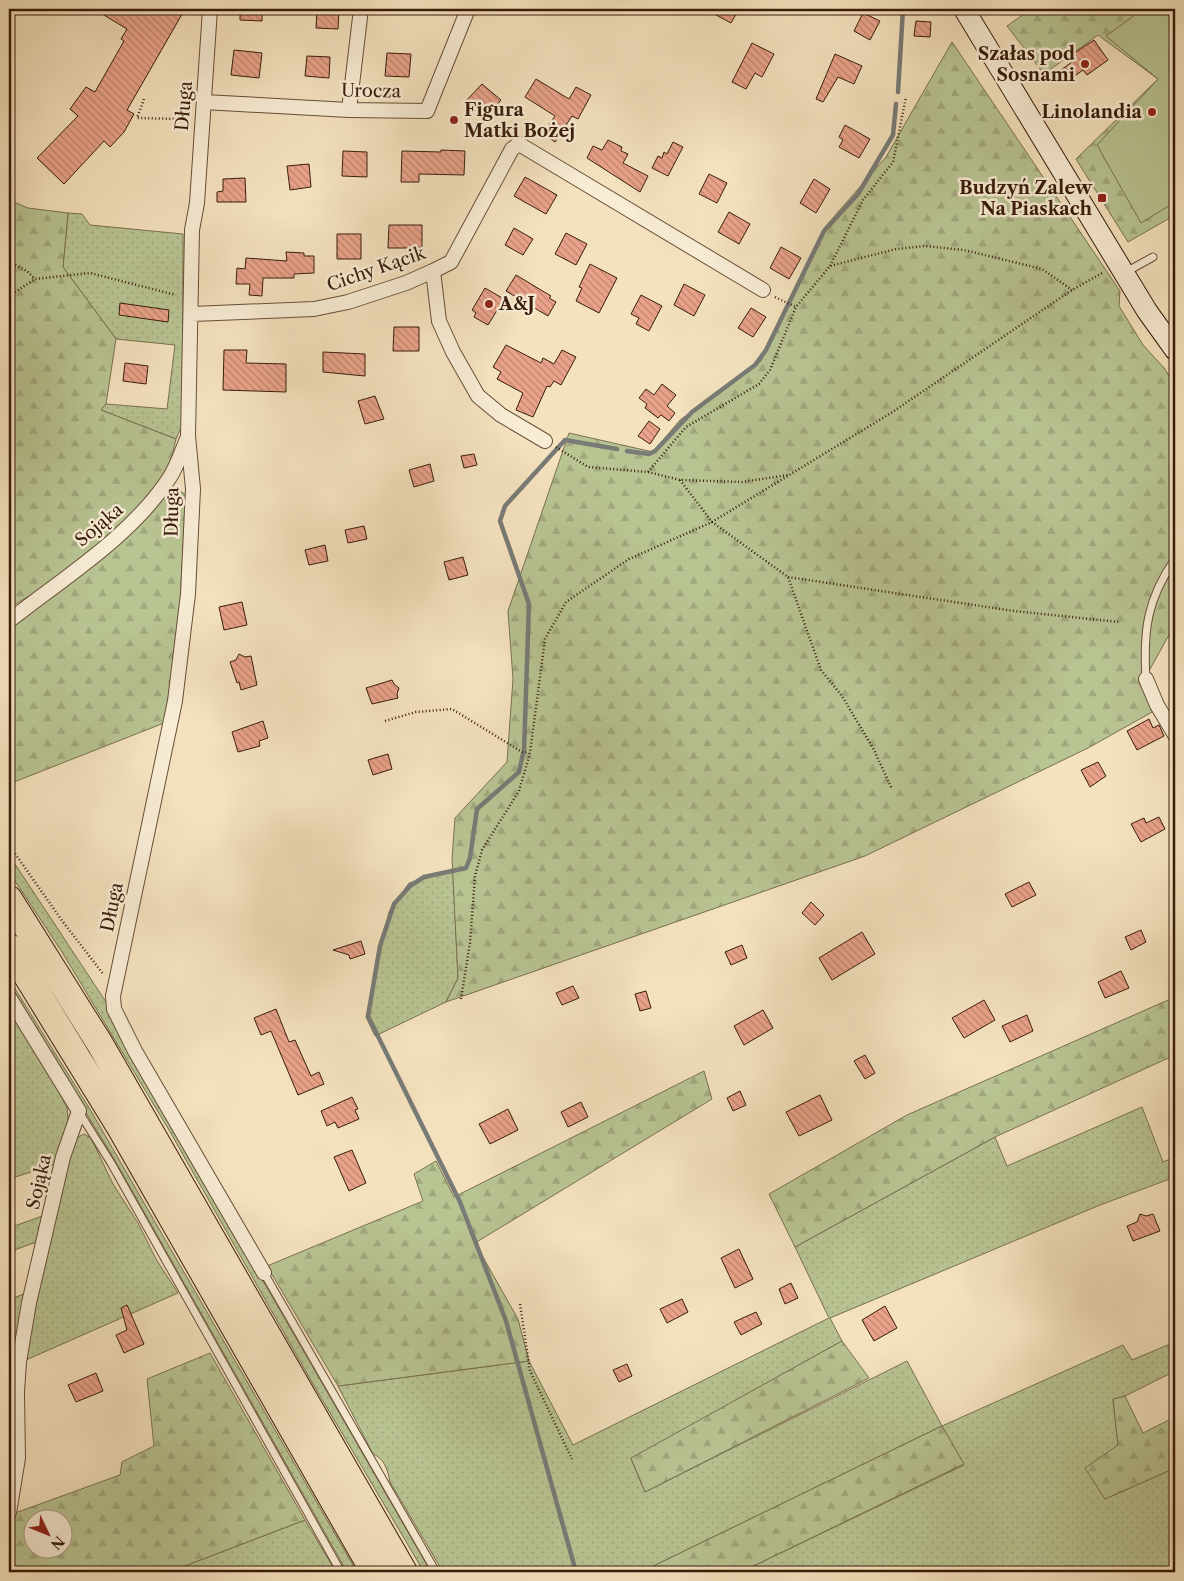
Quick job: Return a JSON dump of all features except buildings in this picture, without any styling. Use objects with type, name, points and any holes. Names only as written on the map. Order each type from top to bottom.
[{"type":"highway","points":[[9,899],[110,1060],[404,1572]]},
{"type":"highway","points":[[9,947],[120,1129],[374,1572]]},
{"type":"main road","points":[[968,11],[1121,269],[1175,350]]},
{"type":"street","name":"Długa","points":[[210,9],[197,203],[192,230],[192,314],[188,436],[193,489],[188,594],[175,701],[114,983],[114,1009],[135,1051],[264,1273]]},
{"type":"street","points":[[349,110],[360,9]]},
{"type":"street","name":"Urocza","points":[[204,102],[349,110],[427,111],[468,9]]},
{"type":"street","name":"Cichy Kącik","points":[[192,314],[314,309],[348,302],[406,283],[451,262],[512,149],[519,144],[763,290]]},
{"type":"street","points":[[432,271],[439,321],[453,352],[478,396],[501,415],[546,441]]},
{"type":"street","name":"Sojąka","points":[[9,621],[117,537],[140,516],[171,476],[188,436]]},
{"type":"street","points":[[171,476],[193,489]]},
{"type":"street","points":[[1146,680],[1157,705],[1175,735]]},
{"type":"street","points":[[9,997],[79,1112]]},
{"type":"street","name":"Sojąka","points":[[9,1513],[18,1458],[17,1392],[19,1362],[28,1303],[63,1157],[79,1112]]},
{"type":"lane","points":[[1121,269],[1153,257]]},
{"type":"lane","points":[[1146,680],[1145,638],[1150,605],[1175,559]]},
{"type":"lane","points":[[79,1112],[112,1163],[341,1572]]},
{"type":"lane","points":[[264,1273],[436,1572]]},
{"type":"path","points":[[648,472],[686,427],[759,384],[770,370],[796,307],[830,266],[863,200],[893,162],[906,98]]},
{"type":"path","points":[[144,99],[137,118],[182,119]]},
{"type":"path","points":[[830,266],[896,249],[925,246],[964,250],[1042,269],[1072,290]]},
{"type":"path","points":[[9,262],[27,271],[35,279]]},
{"type":"path","points":[[461,999],[470,943],[475,876],[482,850],[520,791],[530,753],[545,639],[566,602],[629,559],[712,522],[790,475],[927,390],[1072,290],[1121,269]]},
{"type":"path","points":[[9,296],[35,279],[90,273],[117,278],[137,286],[161,290],[192,300]]},
{"type":"path","points":[[782,301],[796,307]]},
{"type":"path","points":[[559,449],[588,467],[648,472],[680,480],[742,482],[790,475]]},
{"type":"path","points":[[680,480],[712,522],[788,577],[1014,611],[1118,622]]},
{"type":"path","points":[[788,577],[821,670],[842,696],[873,748],[892,789]]},
{"type":"path","points":[[385,721],[416,712],[452,708],[522,752],[530,753]]},
{"type":"path","points":[[9,845],[96,968],[114,983]]},
{"type":"path","points":[[520,1304],[530,1371],[572,1459]]},
{"type":"green space","points":[[1031,9],[1175,9],[1175,215],[1128,242],[1076,159],[1158,79],[1098,35],[1044,74],[1007,26]]},
{"type":"green space","name":"Linolandia","points":[[1143,9],[1175,9],[1175,202],[1141,223],[1097,145],[1158,79],[1106,36]]},
{"type":"green space","points":[[952,42],[1120,291],[1119,306],[1143,345],[1165,369],[1175,387],[1175,624],[1149,671],[1138,681],[1154,711],[1088,748],[865,856],[446,1002],[458,978],[452,859],[455,818],[507,762],[513,679],[508,611],[569,433],[653,452],[680,420],[761,361],[825,227],[886,157]]},
{"type":"green space","points":[[9,200],[28,208],[68,213],[63,267],[116,339],[106,404],[101,410],[176,439],[165,475],[135,512],[116,531],[72,567],[9,608]]},
{"type":"green space","points":[[68,213],[82,214],[90,225],[183,234],[183,423],[176,439],[101,410],[106,404],[167,409],[175,345],[116,339],[63,267]]},
{"type":"green space","points":[[174,487],[186,495],[178,641],[164,723],[9,784],[9,629],[135,528],[167,491]]},
{"type":"green space","points":[[9,855],[106,1002],[116,1026],[431,1572],[424,1572],[313,1384],[169,1130],[62,952],[9,872]]},
{"type":"green space","points":[[453,871],[458,978],[446,1002],[375,1036],[366,1017],[389,912],[409,883]]},
{"type":"green space","points":[[9,979],[91,1111],[357,1572],[347,1572],[113,1157],[9,987]]},
{"type":"green space","points":[[1175,997],[1175,1055],[995,1137],[795,1247],[769,1194],[907,1115]]},
{"type":"green space","points":[[19,1020],[67,1107],[69,1127],[56,1164],[9,1179],[9,1024]]},
{"type":"green space","points":[[704,1071],[712,1099],[475,1243],[518,1319],[529,1361],[338,1386],[267,1266],[423,1201],[414,1174],[436,1161],[454,1197]]},
{"type":"green space","points":[[1142,1107],[1163,1162],[1175,1157],[1175,1177],[1100,1205],[830,1318],[842,1341],[631,1459],[645,1492],[907,1361],[942,1426],[641,1572],[443,1572],[390,1482],[385,1465],[380,1458],[373,1454],[338,1386],[529,1361],[573,1445],[829,1318],[795,1247],[995,1137],[1007,1166]]},
{"type":"green space","points":[[84,1134],[91,1138],[113,1184],[178,1293],[26,1360],[33,1313],[69,1158],[78,1137]]},
{"type":"green space","points":[[45,1215],[39,1241],[9,1252],[9,1228]]},
{"type":"green space","points":[[26,1293],[18,1345],[9,1349],[9,1300]]},
{"type":"green space","points":[[842,1341],[869,1378],[645,1492],[631,1458]]},
{"type":"green space","points":[[1175,1342],[1175,1371],[1125,1396],[1113,1399],[1118,1445],[1105,1499],[1175,1468],[1175,1572],[741,1572],[964,1465],[942,1426],[1123,1345],[1132,1360]]},
{"type":"green space","points":[[210,1353],[305,1520],[169,1572],[9,1572],[9,1550],[15,1513],[22,1510],[22,1558],[72,1558],[72,1508],[29,1508],[120,1475],[122,1462],[154,1446],[147,1379]]},
{"type":"green space","points":[[1125,1396],[1143,1433],[1175,1417],[1175,1468],[1105,1499],[1085,1468],[1118,1445],[1113,1399]]},
{"type":"green space","points":[[942,1426],[964,1464],[741,1572],[641,1572]]},
{"type":"green space","points":[[305,1520],[336,1572],[169,1572]]},
{"type":"waterway","points":[[898,92],[903,9]]},
{"type":"waterway","points":[[627,451],[649,454],[655,451],[692,412],[755,365],[766,350],[824,231],[858,194],[893,135],[896,104]]},
{"type":"waterway","points":[[524,751],[529,604],[500,521],[505,506],[565,440],[617,449]]},
{"type":"waterway","points":[[523,754],[519,772],[477,809],[470,858],[466,868],[424,877],[410,886],[394,904],[380,946],[368,1016],[460,1202],[506,1321],[576,1572]]},
{"type":"place","name":"Szałas pod Sosnami","points":[[1085,64]]},
{"type":"place","name":"Linolandia","points":[[1152,112]]},
{"type":"place","name":"Figura Matki Bożej","points":[[454,120]]},
{"type":"place","name":"Budzyń Zalew Na Piaskach","points":[[1102,198]]},
{"type":"place","name":"A&J","points":[[489,304]]}]
